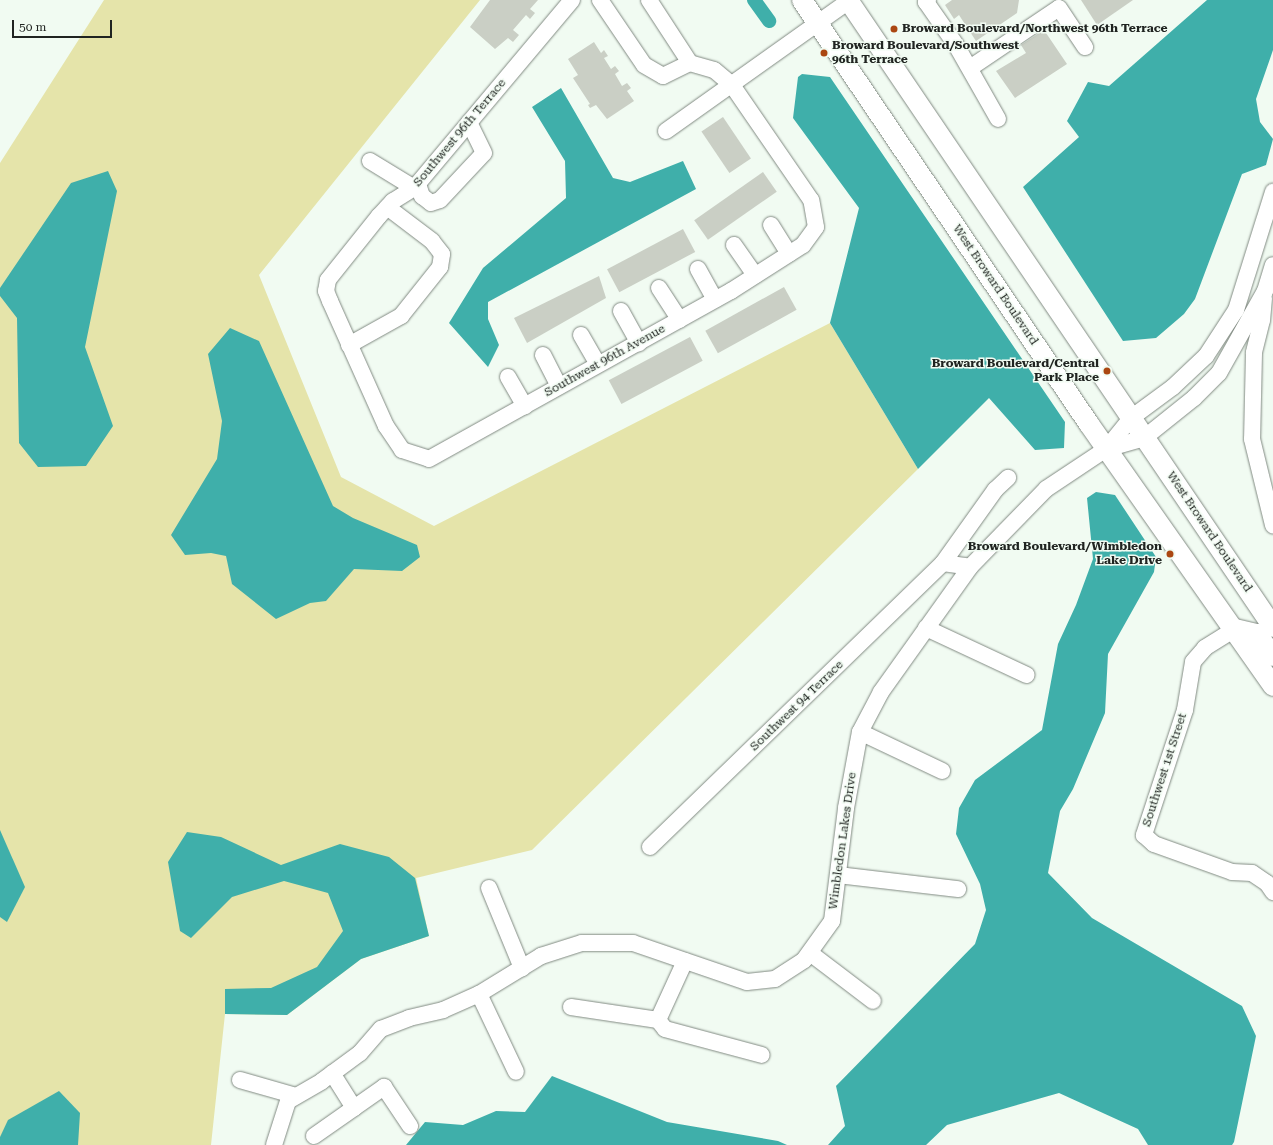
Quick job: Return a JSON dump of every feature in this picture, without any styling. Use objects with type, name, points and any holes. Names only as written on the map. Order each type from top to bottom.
[{"type":"main road","name":"West Broward Boulevard","points":[[802,0],[1106,449],[1235,629],[1273,686]]},
{"type":"main road","name":"West Broward Boulevard","points":[[849,0],[1273,627]]},
{"type":"main road","points":[[1235,629],[1258,634],[1273,656]]},
{"type":"street","name":"Southwest 96th Terrace","points":[[328,280],[387,207],[416,186],[572,0]]},
{"type":"street","points":[[600,0],[644,65],[663,76],[690,63]]},
{"type":"street","points":[[649,0],[690,63],[714,70],[732,85]]},
{"type":"street","points":[[666,131],[818,24],[849,0]]},
{"type":"street","points":[[928,0],[926,2],[970,68],[998,119]]},
{"type":"street","points":[[970,68],[1056,4],[1085,47]]},
{"type":"street","name":"Southwest 96th Avenue","points":[[328,280],[326,291],[386,426],[402,450],[429,459],[715,300],[803,245],[816,227],[811,200],[732,85]]},
{"type":"street","points":[[370,161],[416,186],[422,196],[431,203],[440,200],[484,153],[469,122]]},
{"type":"street","points":[[1106,449],[1131,418],[1172,387],[1206,356],[1236,310],[1273,193]]},
{"type":"street","points":[[350,344],[401,316],[440,267],[442,254],[432,241],[387,207]]},
{"type":"street","points":[[771,225],[789,254]]},
{"type":"street","points":[[734,245],[755,276]]},
{"type":"street","points":[[1273,265],[1265,291],[1262,320],[1254,353],[1252,439],[1273,525]]},
{"type":"street","points":[[698,269],[715,300]]},
{"type":"street","points":[[659,288],[680,320]]},
{"type":"street","name":"Wimbledon Lakes Drive","points":[[274,1145],[288,1101],[332,1074],[360,1053],[381,1029],[409,1018],[444,1010],[479,994],[541,956],[582,943],[634,943],[747,982],[775,979],[804,960],[832,921],[846,808],[860,732],[881,692],[970,567],[1046,489],[1106,449],[1144,438],[1194,398],[1219,373],[1265,291]]},
{"type":"street","points":[[621,311],[639,343]]},
{"type":"street","points":[[581,335],[598,365]]},
{"type":"street","points":[[543,355],[560,386]]},
{"type":"street","points":[[508,377],[525,406]]},
{"type":"street","name":"Southwest 94 Terrace","points":[[650,847],[943,563],[995,490],[1008,478]]},
{"type":"street","points":[[943,563],[970,567]]},
{"type":"street","points":[[926,628],[1027,675]]},
{"type":"street","name":"Southwest 1st Street","points":[[1235,629],[1205,648],[1193,662],[1185,710],[1144,835],[1154,844],[1232,872],[1252,873],[1267,883],[1273,892]]},
{"type":"street","points":[[860,732],[942,771]]},
{"type":"street","points":[[838,875],[958,889]]},
{"type":"street","points":[[489,888],[522,968]]},
{"type":"street","points":[[810,952],[873,1001]]},
{"type":"street","points":[[658,1020],[685,961]]},
{"type":"street","points":[[479,994],[516,1072]]},
{"type":"street","points":[[570,1007],[658,1020],[665,1029],[762,1055]]},
{"type":"street","points":[[332,1074],[354,1108]]},
{"type":"street","points":[[240,1080],[296,1096]]},
{"type":"street","points":[[314,1136],[384,1087],[410,1126]]},
{"type":"shaded area","points":[[104,0],[480,0],[259,275],[341,477],[434,526],[830,323],[918,469],[532,850],[416,878],[429,936],[361,959],[287,1015],[225,1014],[211,1145],[0,1145],[0,163]]},
{"type":"water","points":[[1207,0],[1273,0],[1273,50],[1256,99],[1260,122],[1273,139],[1266,165],[1242,174],[1195,299],[1184,314],[1156,338],[1123,341],[1023,187],[1079,137],[1067,121],[1088,82],[1109,86]]},
{"type":"water","points":[[802,74],[830,77],[1065,422],[1064,448],[1035,450],[989,398],[918,469],[830,323],[859,208],[793,118],[798,77]]},
{"type":"water","points":[[561,88],[613,178],[630,182],[683,161],[696,189],[488,302],[488,319],[499,345],[488,367],[449,323],[483,268],[566,198],[565,161],[532,107]]},
{"type":"water","points":[[108,171],[117,191],[85,347],[113,426],[86,466],[38,467],[19,443],[17,318],[0,296],[0,288],[71,183]]},
{"type":"water","points":[[230,328],[259,341],[333,506],[353,518],[417,545],[420,557],[402,571],[354,569],[326,601],[310,603],[276,619],[232,584],[226,556],[211,553],[185,555],[171,535],[217,459],[222,421],[208,354]]},
{"type":"water","points":[[1096,492],[1115,495],[1156,557],[1154,572],[1108,654],[1105,713],[1073,789],[1060,811],[1048,873],[1092,918],[1242,1006],[1256,1036],[1234,1142],[1232,1145],[1148,1145],[1138,1129],[1059,1093],[947,1125],[926,1145],[828,1145],[845,1126],[836,1086],[975,944],[986,910],[980,884],[956,834],[959,808],[975,780],[1042,730],[1058,644],[1076,605],[1093,559],[1087,498]]},
{"type":"water","points":[[0,830],[25,887],[7,922],[0,917]]},
{"type":"water","points":[[187,832],[221,837],[281,865],[340,844],[389,857],[415,878],[429,936],[361,959],[287,1015],[225,1014],[225,989],[271,988],[317,967],[343,931],[328,893],[284,881],[232,897],[191,938],[180,931],[168,862]]},
{"type":"water","points":[[552,1076],[667,1122],[778,1141],[787,1145],[406,1145],[425,1122],[463,1125],[496,1111],[525,1112]]},
{"type":"water","points":[[59,1091],[80,1113],[78,1145],[0,1145],[0,1137],[8,1120]]},
{"type":"building","points":[[490,0],[538,0],[530,9],[535,13],[530,19],[526,15],[513,30],[519,35],[513,42],[508,38],[495,49],[470,27]]},
{"type":"building","points":[[952,0],[1019,0],[1017,13],[976,41],[959,15],[954,19],[945,5]]},
{"type":"building","points":[[1081,0],[1133,0],[1097,25]]},
{"type":"building","points":[[1044,30],[1067,64],[1015,98],[996,71],[1026,53],[1021,45]]},
{"type":"building","points":[[594,42],[601,53],[604,50],[608,56],[604,58],[611,69],[615,66],[619,71],[615,74],[622,86],[627,83],[631,88],[627,91],[634,101],[607,119],[596,105],[590,108],[588,105],[590,104],[573,78],[578,75],[568,59]]},
{"type":"building","points":[[723,117],[751,158],[729,173],[701,132]]},
{"type":"building","points":[[763,172],[777,192],[708,240],[694,220]]},
{"type":"building","points":[[683,229],[695,252],[619,292],[607,269]]},
{"type":"building","points":[[599,276],[606,298],[527,343],[514,318]]},
{"type":"building","points":[[784,287],[797,310],[718,353],[705,331]]},
{"type":"building","points":[[690,337],[703,361],[621,404],[609,380]]},
{"type":"waterway","points":[[754,0],[769,21]]},
{"type":"place","name":"Broward Boulevard/Northwest 96th Terrace","points":[[894,29]]},
{"type":"place","name":"Broward Boulevard/Southwest 96th Terrace","points":[[824,53]]},
{"type":"place","name":"Broward Boulevard/Central Park Place","points":[[1107,371]]},
{"type":"place","name":"Broward Boulevard/Wimbledon Lake Drive","points":[[1170,554]]}]
